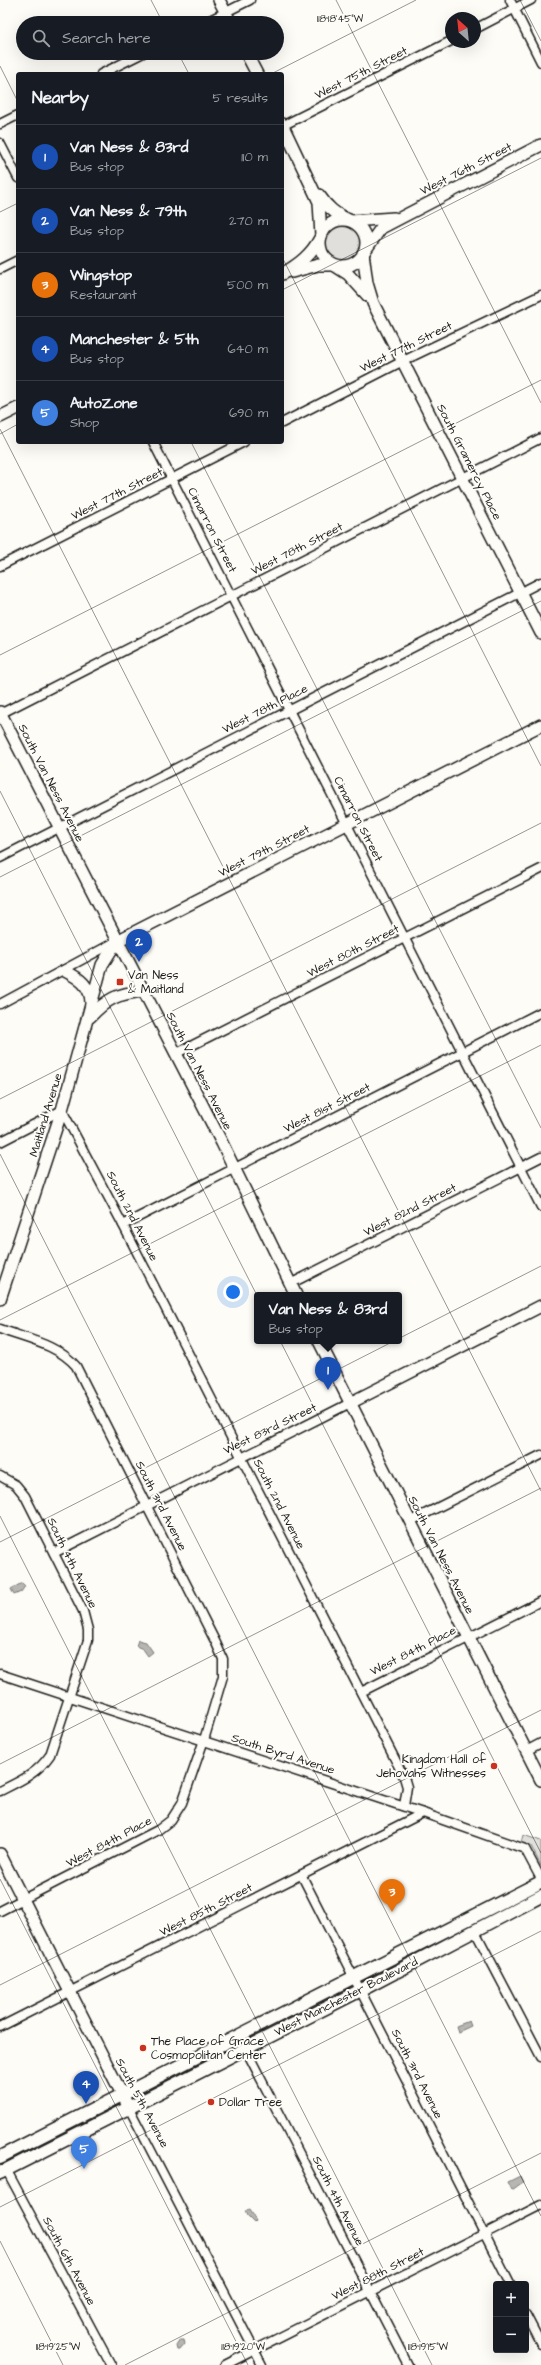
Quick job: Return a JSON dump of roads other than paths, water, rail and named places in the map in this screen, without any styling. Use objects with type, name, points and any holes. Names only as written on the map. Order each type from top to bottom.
[{"type":"main road","name":"West Manchester Boulevard","points":[[0,2157],[541,1881]]},
{"type":"main road","name":"West Manchester Boulevard","points":[[3,2171],[361,1990],[541,1896]]},
{"type":"street","points":[[219,0],[227,16]]},
{"type":"street","points":[[217,16],[250,0]]},
{"type":"street","points":[[510,0],[541,62]]},
{"type":"street","points":[[481,26],[531,0]]},
{"type":"street","name":"West 75th Street","points":[[284,124],[445,44]]},
{"type":"street","points":[[105,72],[129,60]]},
{"type":"street","points":[[250,60],[256,72]]},
{"type":"street","points":[[0,124],[16,116]]},
{"type":"street","points":[[284,129],[312,183],[326,205],[337,215],[358,226],[364,235],[366,245],[363,252],[352,264],[299,269],[284,274]]},
{"type":"street","points":[[0,143],[16,174]]},
{"type":"street","name":"West 76th Street","points":[[363,252],[382,228],[541,145]]},
{"type":"street","points":[[312,183],[319,202],[322,254],[327,261],[334,265]]},
{"type":"street","name":"West 76th Street","points":[[350,221],[403,217]]},
{"type":"street","points":[[284,274],[313,251],[331,224],[340,220],[350,221]]},
{"type":"street","name":"South Gramercy Place","points":[[363,252],[367,283],[374,303],[541,633]]},
{"type":"street","points":[[0,269],[16,261]]},
{"type":"street","name":"South Gramercy Place","points":[[334,265],[348,274],[362,287],[374,303]]},
{"type":"street","name":"West 77th Street","points":[[284,422],[403,361],[541,295]]},
{"type":"street","points":[[0,417],[16,409]]},
{"type":"street","name":"West 78th Street","points":[[0,713],[541,438]]},
{"type":"street","name":"Cimarron Street","points":[[154,444],[541,1208]]},
{"type":"street","name":"West 77th Street","points":[[0,566],[240,444]]},
{"type":"street","name":"West 78th Place","points":[[0,858],[541,582]]},
{"type":"street","name":"South Van Ness Avenue","points":[[0,713],[143,990],[294,1292]]},
{"type":"street","name":"West 79th Street","points":[[0,1004],[65,971],[117,941],[541,724]]},
{"type":"street","name":"West 80th Street","points":[[175,1054],[541,869]]},
{"type":"street","name":"Maitland Avenue","points":[[0,1299],[62,1110],[90,1014],[102,965],[117,941]]},
{"type":"street","points":[[65,971],[78,977],[86,986],[91,995],[90,1014]]},
{"type":"street","points":[[90,1014],[108,1000],[120,994],[143,990]]},
{"type":"street","name":"West 81st Street","points":[[123,1225],[541,1012]]},
{"type":"street","points":[[0,1142],[62,1110]]},
{"type":"street","name":"South 2nd Avenue","points":[[62,1110],[123,1225],[404,1777],[407,1787],[404,1806]]},
{"type":"street","name":"West 82nd Street","points":[[290,1284],[541,1157]]},
{"type":"street","name":"West 83rd Street","points":[[54,1553],[541,1306]]},
{"type":"street","name":"South 3rd Avenue","points":[[0,1329],[55,1349],[76,1366],[147,1505],[223,1659],[223,1676],[204,1740]]},
{"type":"street","name":"South Van Ness Avenue","points":[[320,1344],[409,1522],[541,1780]]},
{"type":"street","points":[[409,1522],[541,1455]]},
{"type":"street","name":"South 4th Avenue","points":[[0,1476],[16,1485],[25,1496],[83,1611],[88,1630],[88,1640],[50,1755],[41,1767],[33,1774],[0,1792]]},
{"type":"street","name":"West 84th Place","points":[[361,1692],[541,1601]]},
{"type":"street","name":"South Byrd Avenue","points":[[0,1674],[404,1806],[525,1849],[541,1881]]},
{"type":"street","name":"West 84th Place","points":[[0,1911],[158,1830],[171,1820],[182,1803],[204,1740]]},
{"type":"street","points":[[526,1751],[541,1743]]},
{"type":"street","name":"West 85th Street","points":[[0,2027],[302,1876],[423,1813]]},
{"type":"street","name":"South 5th Avenue","points":[[0,1854],[122,2095],[262,2365]]},
{"type":"street","name":"South 3rd Avenue","points":[[302,1876],[355,1977],[509,2281]]},
{"type":"street","points":[[475,1931],[541,2057]]},
{"type":"street","name":"South 4th Avenue","points":[[245,2048],[408,2365]]},
{"type":"street","name":"South 6th Avenue","points":[[3,2171],[111,2365]]},
{"type":"street","name":"West 88th Street","points":[[225,2365],[541,2205]]},
{"type":"street","points":[[527,2317],[541,2344]]},
{"type":"place","name":"Van Ness & 79th","points":[[139,962]]},
{"type":"place","name":"Van Ness & Maitland","points":[[120,982]]},
{"type":"place","name":"Van Ness & 83rd","points":[[328,1390]]},
{"type":"place","name":"Kingdom Hall of Jehovahs Witnesses","points":[[494,1766]]},
{"type":"place","name":"Wingstop","points":[[392,1912]]},
{"type":"place","name":"The Place of Grace Cosmopolitan Center","points":[[143,2048]]},
{"type":"place","name":"Dollar Tree","points":[[211,2102]]},
{"type":"place","name":"Manchester & 5th","points":[[86,2104]]},
{"type":"place","name":"AutoZone","points":[[84,2169]]}]
